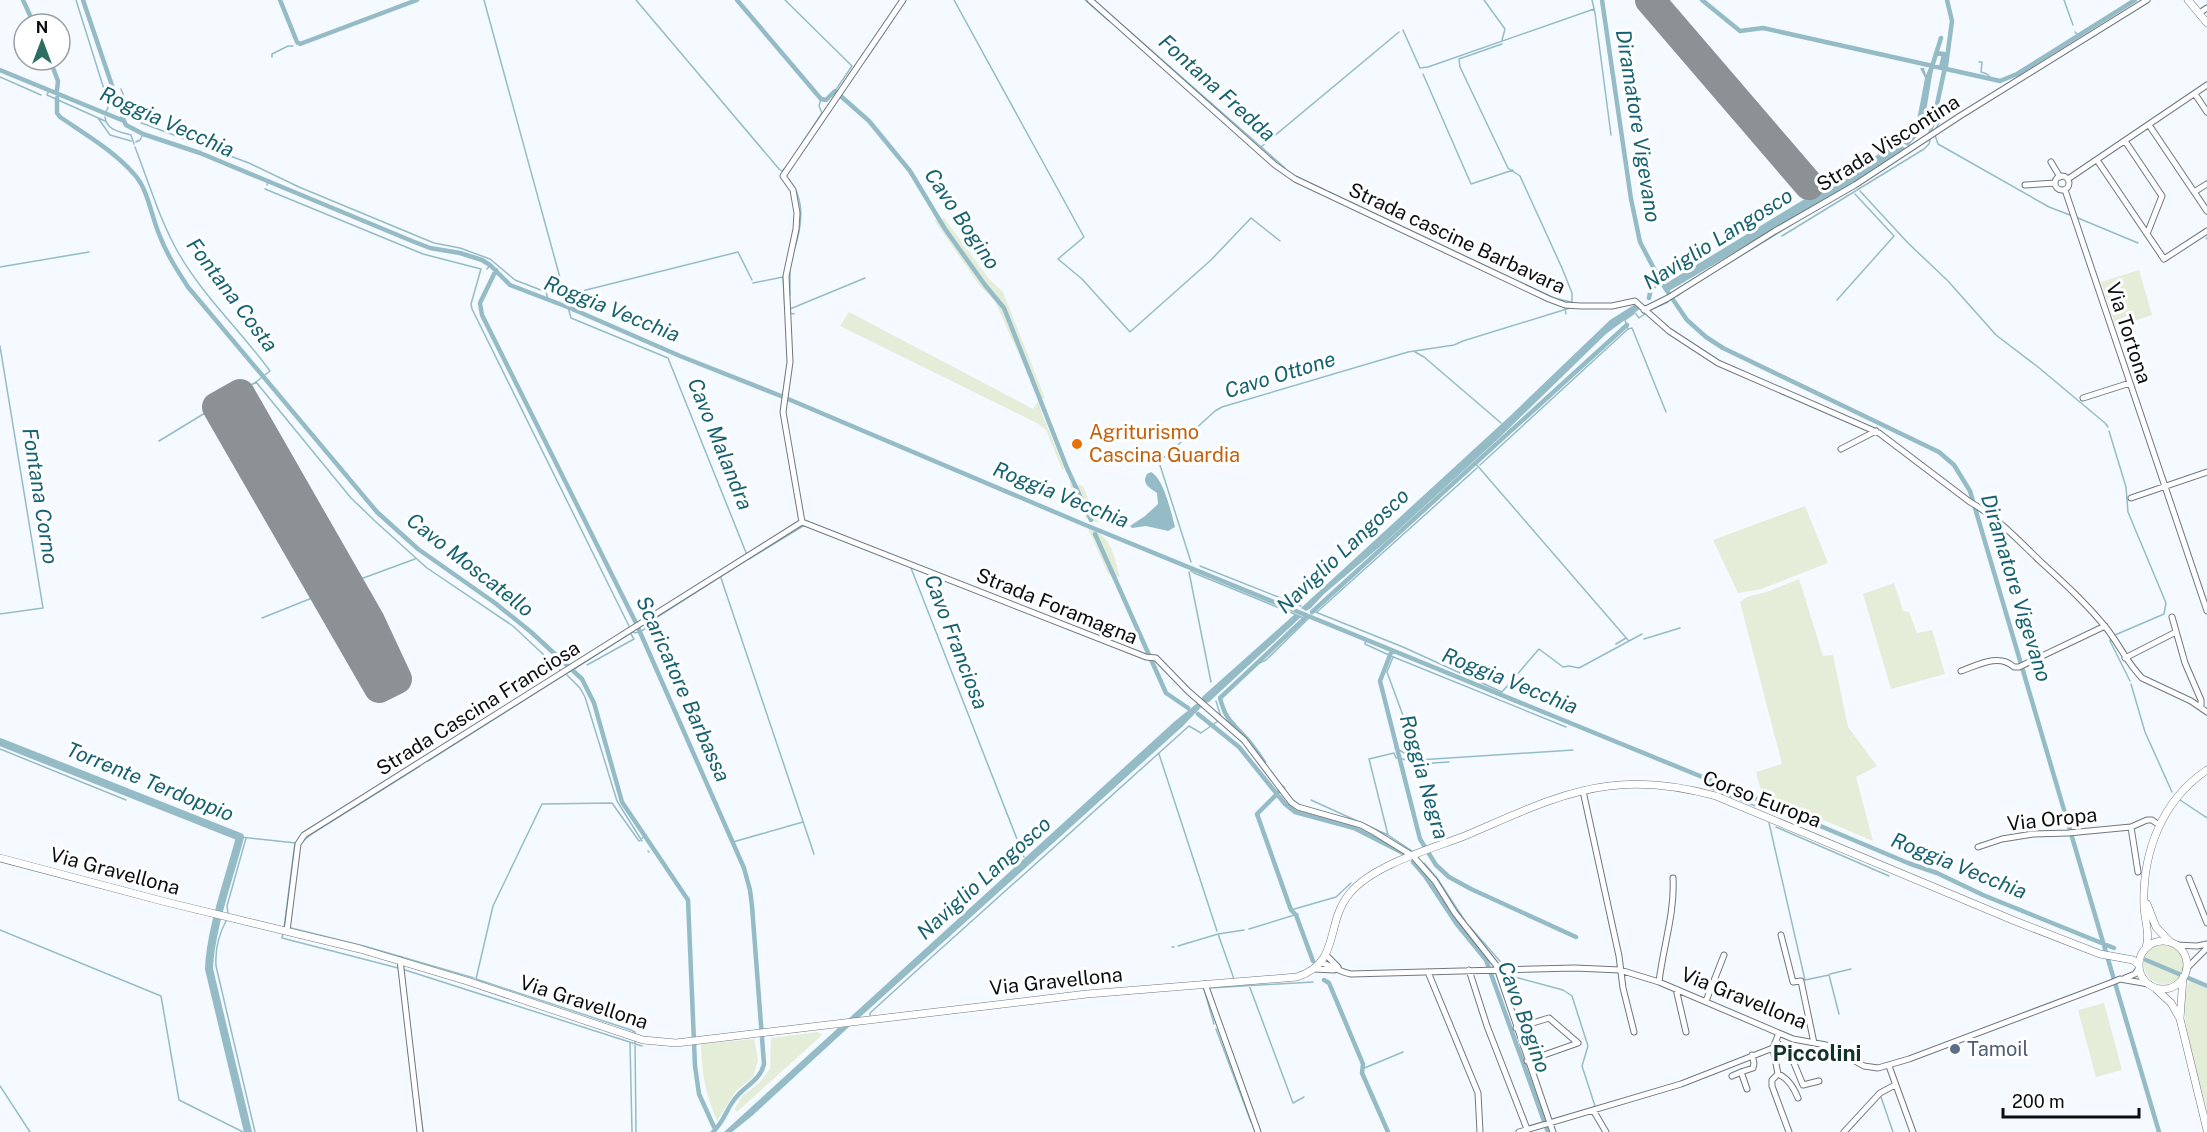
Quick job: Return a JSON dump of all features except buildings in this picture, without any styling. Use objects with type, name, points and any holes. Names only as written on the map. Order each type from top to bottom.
[{"type":"main road","points":[[2188,0],[2207,23]]},
{"type":"main road","points":[[2139,967],[2148,932],[2144,908],[2146,864],[2159,825],[2181,793],[2207,770]]},
{"type":"main road","name":"Corso Europa","points":[[1327,952],[1336,918],[1350,892],[1364,879],[1413,856],[1557,798],[1583,790],[1634,783],[1686,788],[1716,796],[2015,921],[2100,954],[2117,956]]},
{"type":"main road","name":"Via Gravellona","points":[[0,858],[214,914],[286,929],[400,966],[635,1037],[663,1043],[694,1042],[1087,994],[1289,979],[1304,975],[1314,969],[1322,963],[1327,952]]},
{"type":"main road","points":[[2144,897],[2151,918],[2173,944],[2184,953],[2180,1019]]},
{"type":"main road","points":[[2117,956],[2145,949],[2157,942],[2173,944]]},
{"type":"main road","points":[[2117,956],[2133,960],[2139,967],[2142,977],[2171,1003],[2180,1019],[2207,1130]]},
{"type":"main road","points":[[2151,985],[2169,988],[2184,974]]},
{"type":"street","points":[[802,522],[783,412],[790,362],[786,276],[795,239],[797,213],[793,190],[783,176],[903,0]]},
{"type":"street","name":"Strada cascine Barbavara","points":[[1090,0],[1275,165],[1294,179],[1565,305],[1602,307],[1631,301],[1644,309]]},
{"type":"street","name":"Strada Viscontina","points":[[1644,309],[1670,296],[1855,184],[2147,0]]},
{"type":"street","points":[[2199,13],[2207,8]]},
{"type":"street","points":[[2050,162],[2060,177],[2068,179],[2207,85]]},
{"type":"street","points":[[2195,94],[2207,112]]},
{"type":"street","points":[[2148,125],[2207,211]]},
{"type":"street","points":[[2126,141],[2162,196],[2147,234]]},
{"type":"street","points":[[2097,160],[2164,259],[2207,231]]},
{"type":"street","points":[[2025,185],[2055,183],[2060,177]]},
{"type":"street","points":[[2055,183],[2058,189],[2065,190],[2069,185],[2068,179]]},
{"type":"street","points":[[2194,192],[2207,184]]},
{"type":"street","name":"Via Tortona","points":[[2065,190],[2207,611]]},
{"type":"street","points":[[1644,309],[1670,332],[1718,363],[1876,431],[2012,534],[2105,626],[2125,658],[2142,678],[2201,706],[2207,712]]},
{"type":"street","points":[[2083,398],[2130,383]]},
{"type":"street","points":[[1841,449],[1876,431]]},
{"type":"street","points":[[2131,498],[2207,472]]},
{"type":"street","name":"Strada Cascina Franciosa","points":[[286,929],[298,843],[304,835],[802,522]]},
{"type":"street","name":"Strada Foramagna","points":[[802,522],[1146,657],[1154,658],[1244,740],[1265,770],[1298,807],[1361,825],[1413,856]]},
{"type":"street","points":[[2172,617],[2186,663],[2201,700],[2201,706]]},
{"type":"street","points":[[1961,671],[1998,659],[2019,667],[2105,626]]},
{"type":"street","points":[[2125,658],[2176,632]]},
{"type":"street","points":[[1583,790],[1610,925],[1635,1032]]},
{"type":"street","name":"Via Oropa","points":[[1978,847],[2015,836],[2131,827],[2147,820],[2152,820],[2159,825]]},
{"type":"street","points":[[2131,827],[2138,872]]},
{"type":"street","points":[[1413,856],[1435,880],[1455,913],[1499,969],[1516,1028],[1553,1132]]},
{"type":"street","points":[[1659,982],[1674,902],[1673,878]]},
{"type":"street","points":[[2189,878],[2207,923]]},
{"type":"street","points":[[1781,934],[1792,982],[1801,981],[1814,1043]]},
{"type":"street","points":[[2173,944],[2207,946]]},
{"type":"street","points":[[2184,974],[2207,946]]},
{"type":"street","points":[[1327,952],[1344,972]]},
{"type":"street","points":[[1706,1000],[1724,955]]},
{"type":"street","name":"Via Gravellona","points":[[1322,963],[1337,970]]},
{"type":"street","points":[[400,966],[420,1132]]},
{"type":"street","points":[[2120,980],[2135,974],[2139,967]]},
{"type":"street","name":"Via Gravellona","points":[[1314,969],[1344,972],[1591,968],[1620,970],[1706,1000],[1779,1033],[1826,1046],[1864,1066],[1874,1068],[1889,1065],[2113,982],[2120,980],[2151,985]]},
{"type":"street","points":[[1469,970],[1487,1026],[1527,1129]]},
{"type":"street","points":[[1428,972],[1478,1093],[1479,1131]]},
{"type":"street","points":[[1204,984],[1258,1132]]},
{"type":"street","points":[[1676,989],[1686,1032]]},
{"type":"street","points":[[1516,1028],[1549,1018],[1578,1043],[1527,1061]]},
{"type":"street","points":[[1519,1132],[1681,1084],[1773,1048],[1779,1033]]},
{"type":"street","points":[[1777,1042],[1794,1063],[1803,1085],[1819,1081]]},
{"type":"street","points":[[1773,1048],[1778,1074]]},
{"type":"street","points":[[1732,1076],[1753,1068],[1752,1055]]},
{"type":"street","points":[[1889,1065],[1913,1132]]},
{"type":"street","points":[[1741,1072],[1747,1089]]},
{"type":"street","points":[[1778,1074],[1785,1076],[1798,1098]]},
{"type":"street","points":[[1778,1074],[1772,1080],[1772,1086],[1789,1132]]},
{"type":"street","points":[[1844,1132],[1880,1093],[1896,1085]]},
{"type":"street","points":[[1593,1110],[1606,1132]]},
{"type":"street","points":[[1540,1125],[1542,1132]]},
{"type":"green space","points":[[944,218],[989,279],[1003,292],[1045,398],[1039,400],[995,301],[980,286],[934,220]]},
{"type":"green space","points":[[2139,270],[2152,315],[2116,327],[2101,282]]},
{"type":"green space","points":[[849,312],[1033,409],[1039,400],[1041,412],[1064,467],[1063,471],[1046,430],[1037,423],[840,326]]},
{"type":"green space","points":[[1069,483],[1083,486],[1099,523],[1086,518]]},
{"type":"green space","points":[[1805,506],[1828,563],[1761,589],[1738,593],[1713,540]]},
{"type":"green space","points":[[1088,528],[1103,536],[1111,547],[1120,577],[1108,574]]},
{"type":"green space","points":[[1799,579],[1823,656],[1833,655],[1848,727],[1877,766],[1856,777],[1873,841],[1762,794],[1756,772],[1782,764],[1740,602],[1747,597],[1767,592]]},
{"type":"green space","points":[[1894,583],[1903,611],[1909,612],[1917,633],[1932,630],[1945,674],[1891,689],[1863,594]]},
{"type":"green space","points":[[2164,944],[2172,945],[2178,950],[2183,956],[2183,972],[2178,978],[2172,983],[2164,984],[2156,983],[2150,978],[2145,972],[2144,964],[2145,956],[2150,950],[2156,945]]},
{"type":"green space","points":[[2190,981],[2207,989],[2207,1110],[2186,1024],[2184,1006]]},
{"type":"green space","points":[[2104,1003],[2122,1070],[2096,1077],[2078,1010]]},
{"type":"green space","points":[[818,1032],[822,1035],[737,1112],[735,1109],[741,1097],[759,1083],[770,1069],[771,1038]]},
{"type":"green space","points":[[754,1039],[758,1060],[753,1077],[736,1091],[717,1121],[705,1083],[701,1044]]},
{"type":"water","points":[[1920,68],[1924,68],[1926,75],[1929,68],[1933,69],[1924,124],[1921,132],[1908,146],[1900,141],[1917,120],[1925,78]]},
{"type":"water","points":[[1897,143],[1905,148],[1849,185],[1669,291],[1665,284]]},
{"type":"water","points":[[1637,303],[1641,308],[1606,334],[1498,439],[1383,544],[1324,594],[1311,608],[1306,611],[1301,608],[1509,417],[1610,320]]},
{"type":"water","points":[[1151,472],[1160,481],[1169,505],[1175,527],[1168,531],[1146,526],[1132,528],[1130,526],[1158,504],[1157,493],[1147,485],[1145,480],[1147,474]]},
{"type":"water","points":[[1295,614],[1301,617],[1209,702],[1205,703],[1201,700],[1203,696]]},
{"type":"water","points":[[1200,701],[1203,705],[1183,726],[858,1019],[846,1021],[1175,721]]},
{"type":"water","points":[[850,1026],[752,1116],[732,1132],[724,1132],[838,1028]]},
{"type":"waterway","name":"Cavo Moscatello","points":[[23,0],[28,12]]},
{"type":"waterway","name":"Fontana Costa","points":[[76,0],[109,105],[106,112]]},
{"type":"waterway","points":[[83,0],[124,121]]},
{"type":"waterway","name":"Cavo Malandra","points":[[280,0],[297,42],[300,44],[417,0]]},
{"type":"waterway","name":"Cavo Malandra","points":[[484,0],[571,318],[668,358],[747,555]]},
{"type":"waterway","points":[[636,0],[779,169],[782,171],[785,168]]},
{"type":"waterway","name":"Cavo Bogino","points":[[737,0],[821,99],[826,100],[835,91],[869,121],[910,171],[945,229],[1004,308],[1067,468],[1091,520]]},
{"type":"waterway","points":[[785,0],[852,66],[835,91]]},
{"type":"waterway","points":[[954,0],[1084,237],[1058,259],[1082,279],[1130,332],[1211,260],[1251,218],[1280,241]]},
{"type":"waterway","points":[[1085,0],[1109,21]]},
{"type":"waterway","name":"Fontana Fredda","points":[[1094,0],[1285,168]]},
{"type":"waterway","points":[[1484,0],[1505,29],[1502,40]]},
{"type":"waterway","points":[[1592,0],[1611,135]]},
{"type":"waterway","name":"Diramatore Vigevano","points":[[1602,0],[1631,199],[1640,242],[1661,282],[1687,320],[1723,348],[1939,452],[1954,465],[1970,491],[2159,1132]]},
{"type":"waterway","points":[[1702,0],[1740,31],[1763,28],[2000,81],[2017,74],[2135,0]]},
{"type":"waterway","points":[[1946,66],[1952,21],[1947,0]]},
{"type":"waterway","points":[[2064,0],[2073,25]]},
{"type":"waterway","points":[[1403,30],[1420,68],[1594,9]]},
{"type":"waterway","points":[[866,59],[894,18]]},
{"type":"waterway","points":[[1261,147],[1399,32]]},
{"type":"waterway","points":[[2075,32],[2078,35]]},
{"type":"waterway","name":"Naviglio Langosco","points":[[1930,73],[1941,38]]},
{"type":"waterway","points":[[1502,44],[1459,59],[1460,67],[1508,168],[1520,176],[1562,268],[1572,293],[1572,303]]},
{"type":"waterway","points":[[272,57],[272,54],[293,46]]},
{"type":"waterway","points":[[1936,53],[1944,54],[1941,68]]},
{"type":"waterway","points":[[1979,62],[1982,62],[1981,72],[1992,79]]},
{"type":"waterway","name":"Roggia Vecchia","points":[[0,70],[124,121],[126,125],[143,134],[200,153],[412,241],[430,248],[460,253],[482,260],[510,285],[781,396],[1083,524],[1937,873],[1983,895],[2114,948]]},
{"type":"waterway","name":"Cavo Moscatello","points":[[55,72],[58,81],[57,90]]},
{"type":"waterway","points":[[1936,120],[1936,109],[1944,72]]},
{"type":"waterway","points":[[1423,74],[1471,184],[1513,170]]},
{"type":"waterway","points":[[0,77],[41,95]]},
{"type":"waterway","points":[[121,89],[132,117],[139,122],[249,163],[299,187],[434,243],[460,248],[490,259],[515,280],[546,292],[548,299]]},
{"type":"waterway","points":[[49,90],[47,95],[105,121]]},
{"type":"waterway","name":"Cavo Moscatello","points":[[57,98],[57,113],[60,117],[108,150],[139,180],[165,248],[188,287],[377,512],[418,549],[495,603],[531,632],[582,679],[594,703],[622,802],[688,900],[695,1066],[699,1094],[714,1127]]},
{"type":"waterway","points":[[805,139],[822,113],[819,106],[821,99]]},
{"type":"waterway","name":"Fontana Costa","points":[[105,117],[111,128],[131,135],[134,144]]},
{"type":"waterway","points":[[98,118],[110,135],[131,141]]},
{"type":"waterway","points":[[1928,134],[1935,120]]},
{"type":"waterway","points":[[1935,130],[1939,123],[1936,120]]},
{"type":"waterway","points":[[1931,132],[1936,120]]},
{"type":"waterway","points":[[136,142],[143,134]]},
{"type":"waterway","points":[[1935,135],[1938,144],[2049,207],[2070,215]]},
{"type":"waterway","points":[[1782,236],[1924,149],[1930,140]]},
{"type":"waterway","points":[[1865,181],[1926,141]]},
{"type":"waterway","name":"Fontana Costa","points":[[135,147],[160,215],[179,254],[200,285],[270,371],[256,382],[159,441]]},
{"type":"waterway","name":"Fontana Fredda","points":[[1293,175],[1325,190]]},
{"type":"waterway","points":[[786,177],[797,194],[801,213],[799,233],[793,253]]},
{"type":"waterway","points":[[265,189],[423,254],[481,269],[471,304],[472,309],[629,626]]},
{"type":"waterway","points":[[1860,191],[1908,243],[1948,281],[1996,335],[2038,367],[2108,427]]},
{"type":"waterway","name":"Fontana Fredda","points":[[1329,192],[1554,298],[1571,302]]},
{"type":"waterway","points":[[1837,300],[1894,236],[1855,194]]},
{"type":"waterway","points":[[1724,266],[1814,211]]},
{"type":"waterway","points":[[2078,218],[2138,243]]},
{"type":"waterway","points":[[0,267],[89,252]]},
{"type":"waterway","points":[[564,290],[574,293],[738,252],[752,280]]},
{"type":"waterway","name":"Roggia Vecchia","points":[[487,269],[490,265]]},
{"type":"waterway","name":"Scaricatore Barbassa","points":[[496,270],[480,303],[482,315],[636,623],[744,868],[750,890],[764,1064],[759,1075],[738,1095],[713,1132]]},
{"type":"waterway","points":[[790,270],[790,295]]},
{"type":"waterway","points":[[753,283],[783,277],[785,310]]},
{"type":"waterway","points":[[790,309],[865,278]]},
{"type":"waterway","points":[[1649,298],[1651,288],[1661,282]]},
{"type":"waterway","points":[[1677,296],[1681,293]]},
{"type":"waterway","points":[[1650,310],[1668,302]]},
{"type":"waterway","name":"Fontana Fredda","points":[[1565,308],[1566,314]]},
{"type":"waterway","name":"Cavo Ottone","points":[[1191,562],[1159,462],[1215,411],[1408,352],[1454,345],[1570,308]]},
{"type":"waterway","points":[[790,313],[794,314]]},
{"type":"waterway","points":[[1635,313],[1625,320],[1628,329],[1632,328],[1666,412]]},
{"type":"waterway","points":[[1636,314],[1639,318],[1646,313]]},
{"type":"waterway","points":[[1312,612],[1627,325]]},
{"type":"waterway","points":[[1480,465],[1628,329]]},
{"type":"waterway","name":"Fontana Corno","points":[[0,346],[43,608],[0,614]]},
{"type":"waterway","name":"Cavo Ottone","points":[[1415,352],[1424,357],[1501,423]]},
{"type":"waterway","points":[[256,382],[351,498],[376,522],[427,568],[513,626],[561,671]]},
{"type":"waterway","points":[[2109,431],[2126,487],[2128,512],[2166,603],[2164,614],[2115,635]]},
{"type":"waterway","points":[[1476,464],[1628,640]]},
{"type":"waterway","points":[[1317,612],[1477,468]]},
{"type":"waterway","name":"Cavo Franciosa","points":[[749,559],[803,526],[807,526]]},
{"type":"waterway","name":"Cavo Bogino","points":[[1095,534],[1166,693],[1188,708]]},
{"type":"waterway","points":[[347,584],[415,559]]},
{"type":"waterway","name":"Cavo Malandra","points":[[574,669],[632,632],[643,630],[651,621],[748,559]]},
{"type":"waterway","points":[[1200,566],[1301,606]]},
{"type":"waterway","points":[[1192,567],[1191,571],[1194,573],[1304,618]]},
{"type":"waterway","name":"Cavo Franciosa","points":[[911,568],[1024,857]]},
{"type":"waterway","name":"Cavo Ottone","points":[[1189,572],[1211,682]]},
{"type":"waterway","points":[[721,578],[814,854]]},
{"type":"waterway","points":[[262,618],[322,594]]},
{"type":"waterway","points":[[1313,611],[1403,647],[1502,692],[1539,649],[1563,667],[1579,668],[1642,634]]},
{"type":"waterway","points":[[1255,665],[1266,660],[1311,616]]},
{"type":"waterway","points":[[1264,762],[1227,717],[1220,698],[1305,618]]},
{"type":"waterway","points":[[1644,639],[1680,628]]},
{"type":"waterway","points":[[587,665],[634,639],[631,634]]},
{"type":"waterway","points":[[1616,644],[1626,638]]},
{"type":"waterway","points":[[2111,638],[2110,641],[2130,681]]},
{"type":"waterway","points":[[1366,640],[1365,644],[1391,656],[1566,727]]},
{"type":"waterway","name":"Roggia Negra","points":[[1392,650],[1380,681],[1420,839],[1436,865],[1449,877],[1471,889],[1576,937]]},
{"type":"waterway","points":[[1393,657],[1387,672],[1419,759]]},
{"type":"waterway","name":"Cavo Malandra","points":[[428,761],[570,671]]},
{"type":"waterway","points":[[567,675],[580,688],[585,697],[617,801],[642,841]]},
{"type":"waterway","points":[[2131,684],[2145,732],[2172,792]]},
{"type":"waterway","name":"Cavo Ottone","points":[[1216,701],[1221,717]]},
{"type":"waterway","name":"Cavo Bogino","points":[[1198,714],[1239,747],[1285,804],[1295,812],[1354,828],[1403,853]]},
{"type":"waterway","name":"Cavo Ottone","points":[[870,1017],[870,1013],[1189,726],[1201,733],[1218,721]]},
{"type":"waterway","name":"Torrente Terdoppio","points":[[0,742],[240,837],[213,937],[209,969],[248,1132]]},
{"type":"waterway","points":[[1395,748],[1418,760],[1573,750]]},
{"type":"waterway","name":"Fontana Corno","points":[[0,749],[126,800]]},
{"type":"waterway","points":[[1388,835],[1369,759],[1394,753],[1396,758],[1417,764],[1449,762]]},
{"type":"waterway","points":[[1159,754],[1217,931]]},
{"type":"waterway","name":"Cavo Malandra","points":[[303,841],[420,766]]},
{"type":"waterway","points":[[1707,787],[1766,810],[1766,803]]},
{"type":"waterway","points":[[1283,788],[1257,814],[1291,910],[1296,915],[1313,961]]},
{"type":"waterway","points":[[1311,800],[1388,835],[1412,851]]},
{"type":"waterway","points":[[2180,800],[2207,818]]},
{"type":"waterway","points":[[635,1036],[635,1032],[631,1030],[476,979],[493,906],[542,804],[612,803],[639,841],[646,835]]},
{"type":"waterway","points":[[733,842],[803,822]]},
{"type":"waterway","points":[[1769,823],[1805,980],[1829,975],[1839,1014]]},
{"type":"waterway","points":[[1776,827],[1889,876]]},
{"type":"waterway","name":"Cavo Malandra","points":[[240,837],[296,843]]},
{"type":"waterway","points":[[228,914],[227,906],[246,838]]},
{"type":"waterway","points":[[284,928],[295,843]]},
{"type":"waterway","name":"Cavo Bogino","points":[[1413,862],[1456,923],[1486,960],[1548,1132]]},
{"type":"waterway","points":[[1424,863],[1437,878],[1465,921]]},
{"type":"waterway","points":[[1291,910],[1336,897],[1351,883]]},
{"type":"waterway","points":[[1249,929],[1298,914]]},
{"type":"waterway","points":[[226,921],[218,943],[216,966],[255,1132]]},
{"type":"waterway","points":[[1470,927],[1506,968]]},
{"type":"waterway","points":[[291,928],[364,946],[474,978]]},
{"type":"waterway","points":[[0,930],[161,996],[179,1100],[243,1132]]},
{"type":"waterway","points":[[1178,946],[1218,934],[1244,930]]},
{"type":"waterway","points":[[283,933],[282,938],[398,968]]},
{"type":"waterway","points":[[1218,934],[1234,979]]},
{"type":"waterway","name":"Roggia Vecchia","points":[[2146,960],[2207,986]]},
{"type":"waterway","points":[[402,969],[642,1046]]},
{"type":"waterway","points":[[1830,974],[1851,969]]},
{"type":"waterway","points":[[1508,973],[1563,990],[1572,996],[1588,1046],[1582,1066],[1595,1106]]},
{"type":"waterway","points":[[1324,980],[1329,983],[1363,1064],[1362,1073],[1388,1132]]},
{"type":"waterway","points":[[1209,988],[1313,982]]},
{"type":"waterway","points":[[1249,985],[1293,1103],[1304,1097]]},
{"type":"waterway","points":[[1204,989],[1214,1024]]},
{"type":"waterway","points":[[1216,1029],[1251,1122]]},
{"type":"waterway","points":[[635,1040],[636,1132]]},
{"type":"waterway","points":[[630,1043],[632,1132]]},
{"type":"waterway","points":[[1362,1069],[1403,1052]]},
{"type":"waterway","points":[[0,1086],[30,1132]]},
{"type":"waterway","points":[[1881,1097],[1893,1132]]},
{"type":"waterway","points":[[419,1100],[423,1132]]},
{"type":"waterway","points":[[1253,1126],[1255,1132]]},
{"type":"runway","points":[[1650,0],[1809,185]]},
{"type":"runway","points":[[240,394],[370,621],[397,679],[379,688],[217,407],[240,394]]},
{"type":"place","name":"Agriturismo Cascina Guardia","points":[[1077,444]]},
{"type":"place","name":"Tamoil","points":[[1955,1049]]},
{"type":"district","name":"Piccolini","points":[[1817,1053]]}]
